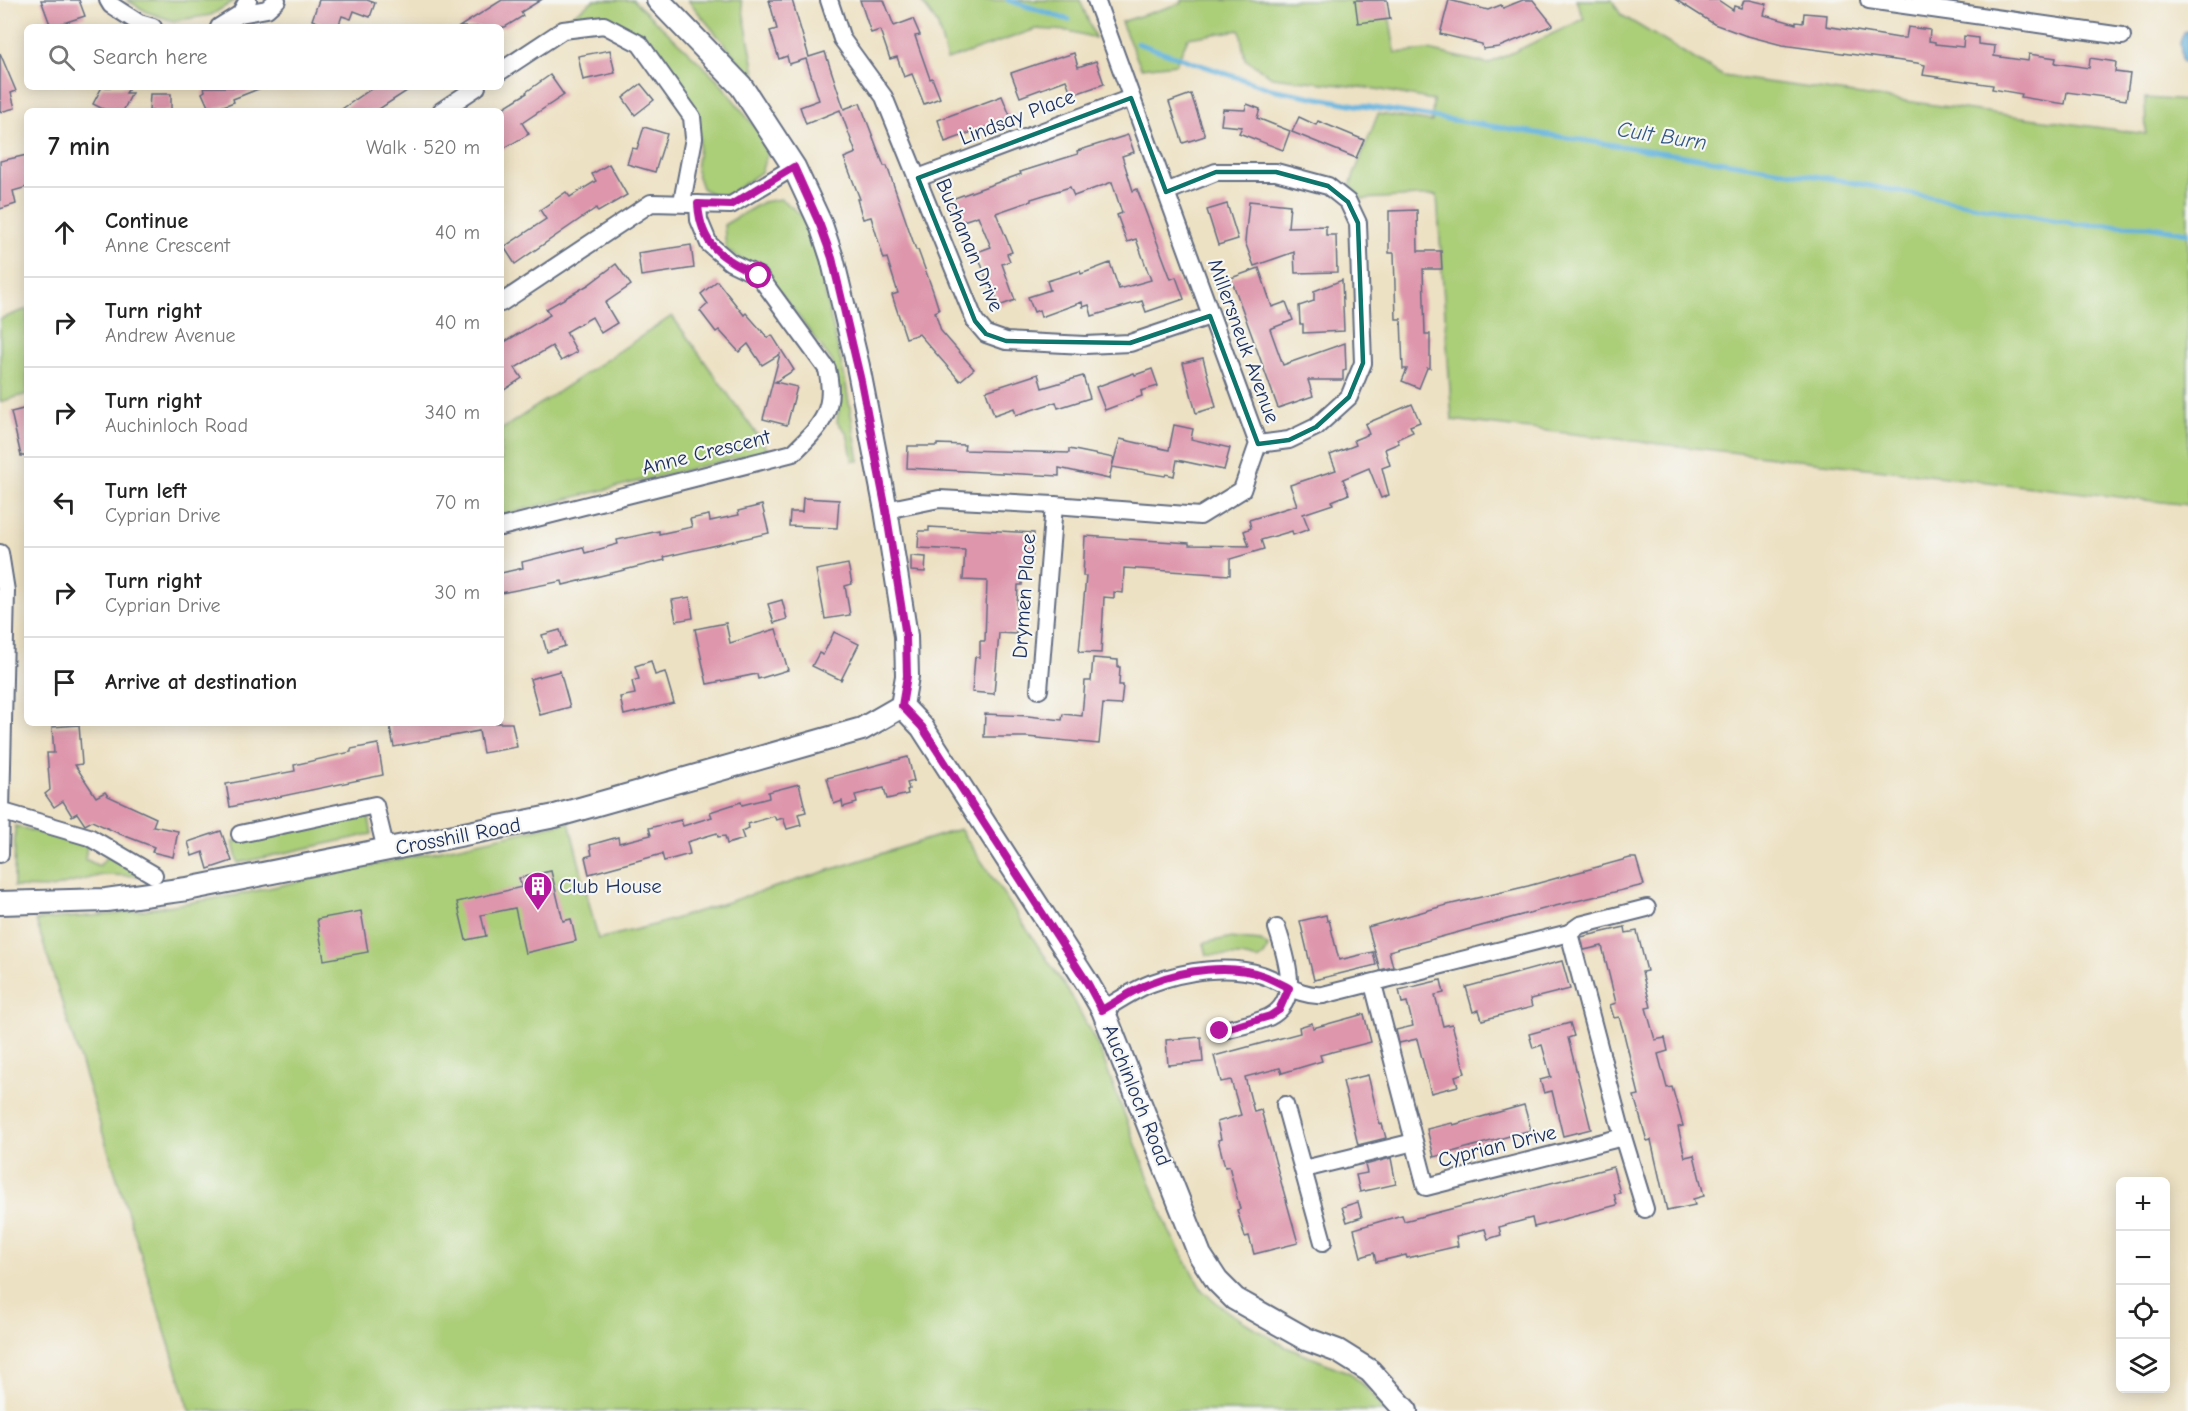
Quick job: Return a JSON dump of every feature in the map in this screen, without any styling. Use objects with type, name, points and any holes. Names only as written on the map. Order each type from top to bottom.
[{"type":"main road","points":[[658,0],[741,86],[794,167],[832,258],[860,373],[886,510],[906,636],[907,676],[902,706]]},
{"type":"main road","name":"Crosshill Road","points":[[0,903],[106,900],[187,889],[555,816],[862,729],[902,706]]},
{"type":"main road","name":"Auchinloch Road","points":[[902,706],[922,727],[1088,984],[1102,1010],[1200,1255],[1217,1281],[1235,1299],[1306,1339],[1338,1351],[1370,1371],[1406,1411]]},
{"type":"street","points":[[223,24],[244,7],[267,9],[276,0]]},
{"type":"street","name":"Buchanan Drive","points":[[829,0],[842,39],[884,97],[975,321],[986,334],[1006,341],[1085,345],[1130,343],[1210,316]]},
{"type":"street","name":"Millersneuk Avenue","points":[[886,510],[939,499],[1200,516],[1242,490],[1258,444],[1096,0]]},
{"type":"street","points":[[1869,0],[2122,36]]},
{"type":"street","points":[[110,2],[118,24]]},
{"type":"street","points":[[110,2],[142,24]]},
{"type":"street","points":[[504,69],[563,30],[604,25],[640,44],[692,117],[694,138],[690,203]]},
{"type":"street","points":[[446,108],[472,90]]},
{"type":"street","name":"Lindsay Place","points":[[918,178],[1131,98]]},
{"type":"street","points":[[504,301],[651,203],[731,205],[794,167]]},
{"type":"street","points":[[1166,192],[1216,172],[1276,172],[1328,186],[1348,202],[1358,222],[1363,363],[1349,397],[1316,427],[1289,440],[1258,444]]},
{"type":"street","name":"Anne Crescent","points":[[504,526],[793,453],[818,429],[830,400],[831,385],[827,369],[759,276],[730,262],[709,244],[690,203]]},
{"type":"street","name":"Drymen Place","points":[[1040,690],[1054,505]]},
{"type":"street","points":[[0,553],[6,591],[0,854]]},
{"type":"street","points":[[240,834],[375,805],[386,850]]},
{"type":"street","points":[[1,811],[89,837],[154,875]]},
{"type":"street","points":[[1102,1010],[1150,983],[1209,970],[1235,970],[1262,975],[1289,988],[1315,996],[1373,984],[1569,933],[1580,925],[1647,908]]},
{"type":"street","points":[[1220,1031],[1270,1016],[1279,1010],[1289,988],[1289,972],[1277,928]]},
{"type":"street","points":[[1569,933],[1623,1137],[1645,1209]]},
{"type":"street","name":"Cyprian Drive","points":[[1373,984],[1426,1187],[1623,1137]]},
{"type":"street","points":[[1285,1105],[1323,1242]]},
{"type":"street","name":"Cyprian Drive","points":[[1304,1169],[1414,1142]]},
{"type":"highlighted area","points":[[1131,98],[1166,192],[1216,172],[1276,172],[1328,186],[1348,202],[1358,223],[1363,363],[1349,397],[1316,427],[1289,440],[1258,444],[1210,316],[1130,343],[1006,341],[986,334],[975,321],[918,178]]},
{"type":"green space","points":[[127,0],[236,0],[211,15],[173,21],[147,12]]},
{"type":"green space","points":[[594,0],[633,0],[718,80],[764,139],[767,155],[761,172],[730,194],[716,197],[702,188],[696,171],[700,138],[642,38],[573,21],[570,17]]},
{"type":"green space","points":[[688,0],[741,0],[757,83]]},
{"type":"green space","points":[[920,0],[1080,0],[1095,38],[1069,31],[1036,29],[947,60],[937,23]]},
{"type":"green space","points":[[1182,0],[1387,0],[1395,53],[1429,50],[1488,64],[1584,19],[1576,0],[1612,0],[1621,15],[1723,76],[2146,134],[2145,98],[2188,101],[2188,505],[1452,420],[1437,195],[1362,199],[1350,185],[1378,114],[1432,122],[1433,100],[1376,89],[1272,77],[1245,59],[1240,30],[1188,38],[1176,64],[1141,68],[1121,22],[1182,3]]},
{"type":"green space","points":[[781,199],[800,214],[812,238],[845,379],[859,461],[853,461],[847,433],[837,422],[840,400],[832,361],[771,280],[726,249],[724,225],[763,202]]},
{"type":"green space","points":[[24,310],[24,395],[0,402],[0,319]]},
{"type":"green space","points":[[672,316],[768,450],[504,514],[504,428]]},
{"type":"green space","points":[[368,813],[372,834],[238,863],[233,842]]},
{"type":"green space","points":[[569,822],[598,939],[658,924],[960,829],[1072,997],[1099,1048],[1169,1231],[1202,1290],[1228,1312],[1286,1347],[1350,1373],[1373,1395],[1385,1411],[190,1411],[36,920],[117,914],[237,895]]},
{"type":"green space","points":[[15,826],[87,846],[85,859],[99,866],[108,856],[141,876],[102,875],[51,888],[14,887]]},
{"type":"green space","points":[[1228,938],[1261,941],[1268,947],[1264,956],[1258,960],[1242,956],[1207,955],[1204,943]]},
{"type":"water","points":[[2188,31],[2188,65],[2182,61],[2180,43],[2183,32]]},
{"type":"building","points":[[41,0],[79,0],[85,16],[60,24],[50,24]]},
{"type":"building","points":[[319,0],[367,0],[375,3],[370,17],[354,11],[351,19],[342,16],[339,24],[322,24],[312,20]]},
{"type":"building","points":[[502,0],[541,0],[521,12],[523,16],[505,27],[504,24],[464,24]]},
{"type":"building","points":[[769,0],[792,0],[809,57],[825,52],[844,109],[860,103],[884,166],[887,166],[933,291],[939,310],[935,312],[941,331],[974,369],[960,381],[919,334],[906,338],[892,295],[898,293],[887,258],[884,259],[871,217],[863,219],[857,199],[860,199],[844,158],[856,153],[840,110],[806,124],[800,107],[819,100],[806,59],[789,64],[787,56],[779,59],[770,31],[777,29]]},
{"type":"building","points":[[860,0],[884,0],[894,26],[913,19],[920,35],[915,36],[930,79],[932,78],[940,98],[924,104],[912,74],[904,77],[897,57],[890,59],[880,30],[871,33]]},
{"type":"building","points":[[1355,0],[1387,0],[1390,19],[1358,23]]},
{"type":"building","points":[[1449,0],[1488,10],[1501,5],[1503,8],[1523,0],[1533,0],[1553,25],[1499,47],[1483,49],[1482,44],[1440,34]]},
{"type":"building","points":[[1676,0],[1718,0],[1733,10],[1734,6],[1741,8],[1744,0],[1750,0],[1767,4],[1764,15],[1796,24],[1796,22],[1803,23],[1804,13],[1827,15],[1826,26],[1899,38],[1906,38],[1908,27],[1930,30],[1929,41],[1935,44],[1963,47],[1964,36],[1978,38],[1978,44],[1995,46],[1994,56],[2028,61],[2029,54],[2056,58],[2055,63],[2089,68],[2090,58],[2116,62],[2115,72],[2130,74],[2126,100],[2067,92],[2065,104],[2021,97],[2022,94],[1992,89],[1993,85],[1923,75],[1925,65],[1917,63],[1782,45],[1714,24]]},
{"type":"building","points":[[610,50],[615,73],[583,80],[578,56]]},
{"type":"building","points":[[0,53],[16,91],[11,93],[15,108],[0,112]]},
{"type":"building","points":[[1074,53],[1078,67],[1096,61],[1104,84],[1072,95],[1066,80],[1020,97],[1011,73]]},
{"type":"building","points":[[550,75],[564,95],[522,123],[529,134],[504,148],[503,108]]},
{"type":"building","points":[[641,84],[654,100],[635,115],[623,98]]},
{"type":"building","points":[[100,90],[128,90],[126,93],[132,93],[124,108],[101,108],[93,104]]},
{"type":"building","points":[[256,90],[218,108],[209,108],[202,93],[205,91]]},
{"type":"building","points":[[370,90],[408,90],[381,108],[343,108]]},
{"type":"building","points":[[150,94],[171,94],[171,108],[149,108]]},
{"type":"building","points":[[1191,94],[1205,136],[1183,143],[1169,102]]},
{"type":"building","points":[[1002,96],[1011,118],[945,142],[938,120]]},
{"type":"building","points":[[1247,104],[1260,109],[1257,118],[1290,131],[1283,150],[1239,133],[1242,127],[1221,125],[1223,109],[1245,110]]},
{"type":"building","points":[[1299,117],[1316,125],[1318,121],[1364,140],[1356,158],[1292,132]]},
{"type":"building","points":[[644,127],[667,134],[655,172],[627,164],[632,148],[637,149]]},
{"type":"building","points":[[1128,135],[1134,152],[1122,156],[1133,191],[1137,189],[1171,279],[1176,277],[1184,299],[1146,312],[1142,301],[1092,316],[1089,305],[1083,307],[1082,302],[1041,317],[1039,310],[1034,312],[1028,297],[1050,290],[1047,281],[1080,271],[1081,274],[1110,263],[1119,289],[1151,280],[1136,239],[1127,242],[1117,215],[1122,213],[1112,182],[1074,196],[1070,187],[996,213],[1012,252],[1007,254],[1010,261],[1002,264],[1015,300],[999,306],[994,291],[991,292],[977,252],[991,247],[978,216],[960,222],[952,199],[1021,174],[1020,172],[1078,154],[1077,151]]},
{"type":"building","points":[[24,156],[24,188],[13,191],[16,204],[0,209],[0,161]]},
{"type":"building","points":[[609,164],[627,195],[598,212],[596,208],[515,264],[504,247],[546,219],[540,210],[566,192],[570,197],[596,181],[592,174]]},
{"type":"building","points":[[1249,201],[1290,205],[1288,227],[1326,226],[1326,235],[1336,235],[1337,272],[1295,273],[1294,252],[1254,266],[1245,242]]},
{"type":"building","points":[[1227,204],[1238,239],[1218,245],[1207,210]]},
{"type":"building","points":[[1417,210],[1418,251],[1441,251],[1442,269],[1423,269],[1425,334],[1430,334],[1430,368],[1427,368],[1419,388],[1402,381],[1407,369],[1403,369],[1401,319],[1396,319],[1394,253],[1389,253],[1389,211]]},
{"type":"building","points":[[691,245],[694,268],[641,276],[638,253]]},
{"type":"building","points":[[616,264],[631,285],[605,303],[617,323],[601,333],[592,317],[566,332],[577,352],[561,361],[552,346],[515,368],[522,378],[504,390],[504,342],[550,315],[546,309],[588,285]]},
{"type":"building","points":[[1259,268],[1272,307],[1286,302],[1293,320],[1270,329],[1283,365],[1345,343],[1346,370],[1343,371],[1343,380],[1308,380],[1313,396],[1278,408],[1231,278]]},
{"type":"building","points":[[1342,280],[1344,331],[1303,333],[1299,306],[1314,301],[1314,291]]},
{"type":"building","points":[[717,281],[744,315],[746,313],[768,338],[772,335],[794,370],[775,382],[797,387],[787,425],[763,419],[780,354],[762,365],[748,344],[739,352],[719,330],[716,332],[700,311],[708,304],[701,294]]},
{"type":"building","points":[[1203,358],[1216,407],[1196,413],[1183,363]]},
{"type":"building","points":[[1152,369],[1158,386],[1141,391],[1142,396],[1105,410],[1096,387]]},
{"type":"building","points":[[1038,374],[1042,388],[1083,376],[1090,398],[1058,408],[1056,402],[1016,415],[1014,408],[994,415],[986,391]]},
{"type":"building","points":[[1412,404],[1420,422],[1410,426],[1413,432],[1397,439],[1399,443],[1385,449],[1390,465],[1382,468],[1389,495],[1381,498],[1369,468],[1343,479],[1349,494],[1332,501],[1333,504],[1303,514],[1309,529],[1293,535],[1292,531],[1261,540],[1264,549],[1230,559],[1230,575],[1124,568],[1123,593],[1114,592],[1114,598],[1104,597],[1101,653],[1079,652],[1086,576],[1083,576],[1085,536],[1189,543],[1189,545],[1249,546],[1244,531],[1251,528],[1249,520],[1297,505],[1290,485],[1336,470],[1330,455],[1356,445],[1354,440],[1369,434],[1365,424]]},
{"type":"building","points":[[24,409],[24,456],[21,456],[11,412]]},
{"type":"building","points":[[1174,425],[1193,429],[1191,439],[1230,448],[1224,470],[1177,460],[1174,476],[1112,467],[1120,439],[1169,450]]},
{"type":"building","points":[[937,444],[965,445],[964,450],[1069,453],[1069,449],[1114,458],[1109,479],[1059,468],[1059,476],[907,468],[908,446],[937,446]]},
{"type":"building","points":[[803,498],[839,500],[837,528],[789,526],[790,512],[802,512]]},
{"type":"building","points":[[762,505],[769,533],[664,557],[665,560],[563,585],[562,581],[504,592],[504,572],[523,568],[522,562],[583,547],[585,553],[618,544],[617,540],[692,527],[690,519],[709,515],[710,521],[739,515],[738,511]]},
{"type":"building","points":[[929,527],[1034,533],[1032,562],[1023,561],[1022,585],[1018,585],[1016,634],[999,633],[994,694],[972,692],[975,657],[980,657],[980,641],[985,641],[987,581],[963,580],[965,550],[918,548],[919,531],[929,531]]},
{"type":"building","points":[[911,556],[926,557],[925,572],[911,571]]},
{"type":"building","points":[[848,564],[852,584],[845,586],[850,615],[825,619],[816,570]]},
{"type":"building","points":[[690,597],[693,618],[676,621],[672,600]]},
{"type":"building","points":[[782,600],[787,619],[774,623],[768,604]]},
{"type":"building","points":[[726,623],[730,643],[776,629],[788,670],[758,679],[757,674],[707,684],[695,629]]},
{"type":"building","points":[[560,630],[565,646],[547,652],[542,635]]},
{"type":"building","points":[[834,632],[859,644],[841,680],[812,666],[819,653],[823,655]]},
{"type":"building","points":[[1093,658],[1118,660],[1119,685],[1123,685],[1121,705],[1103,704],[1099,744],[1027,737],[984,737],[985,714],[1062,720],[1063,714],[1082,716],[1085,681],[1091,681]]},
{"type":"building","points":[[651,661],[655,675],[665,672],[674,703],[624,715],[620,697],[635,694],[632,681],[639,679],[635,666]]},
{"type":"building","points":[[560,671],[570,707],[540,715],[530,679]]},
{"type":"building","points":[[504,723],[512,723],[517,747],[483,753],[479,731],[394,747],[390,726],[504,726]]},
{"type":"building","points":[[79,726],[82,764],[75,765],[96,797],[105,792],[108,796],[156,818],[153,826],[178,831],[173,857],[152,852],[154,847],[92,821],[85,825],[77,813],[72,816],[63,801],[54,807],[45,794],[50,790],[47,753],[54,753],[52,727]]},
{"type":"building","points":[[378,744],[383,775],[230,807],[226,784],[295,771],[294,765]]},
{"type":"building","points":[[908,757],[914,781],[907,783],[908,794],[887,799],[884,788],[855,795],[857,803],[843,807],[842,801],[834,804],[827,778]]},
{"type":"building","points":[[799,784],[806,812],[798,814],[801,825],[787,829],[783,818],[776,820],[774,816],[748,824],[749,828],[741,831],[744,839],[727,844],[725,836],[718,837],[717,833],[687,842],[690,854],[664,861],[662,854],[589,874],[585,857],[592,855],[590,845],[618,837],[619,843],[651,835],[649,828],[681,820],[683,826],[712,817],[710,812],[741,802],[742,805],[769,798],[768,792]]},
{"type":"building","points":[[221,831],[232,861],[208,869],[203,852],[192,856],[188,842]]},
{"type":"building","points":[[1636,858],[1644,885],[1551,907],[1389,951],[1393,967],[1380,970],[1368,927]]},
{"type":"building","name":"Club House","points":[[551,871],[563,921],[571,919],[576,941],[525,953],[515,908],[481,915],[486,936],[466,940],[457,902],[522,887],[519,878]]},
{"type":"building","points":[[361,911],[368,952],[324,960],[317,919]]},
{"type":"building","points":[[1326,915],[1339,960],[1373,952],[1376,965],[1314,980],[1300,921]]},
{"type":"building","points":[[1625,927],[1626,933],[1637,931],[1647,971],[1642,972],[1651,1007],[1646,1008],[1655,1040],[1665,1038],[1668,1051],[1658,1054],[1667,1088],[1672,1087],[1683,1126],[1678,1127],[1685,1157],[1694,1155],[1704,1196],[1693,1199],[1695,1205],[1667,1211],[1651,1140],[1647,1141],[1634,1096],[1639,1095],[1623,1030],[1619,1017],[1614,1018],[1610,1005],[1616,1003],[1602,946],[1584,950],[1581,937]]},
{"type":"building","points":[[1562,961],[1570,989],[1530,999],[1532,1007],[1482,1020],[1479,1010],[1473,1012],[1466,987]]},
{"type":"building","points":[[1441,980],[1444,993],[1435,995],[1443,1026],[1452,1024],[1465,1073],[1455,1076],[1458,1086],[1431,1093],[1417,1039],[1399,1043],[1396,1030],[1413,1026],[1407,1002],[1402,1003],[1399,990]]},
{"type":"building","points":[[1364,1014],[1371,1042],[1320,1055],[1322,1061],[1282,1073],[1280,1068],[1245,1077],[1254,1112],[1261,1110],[1298,1243],[1254,1254],[1249,1236],[1245,1237],[1237,1210],[1240,1209],[1229,1166],[1225,1167],[1218,1140],[1221,1139],[1217,1122],[1241,1115],[1231,1080],[1221,1082],[1214,1056],[1300,1033],[1299,1027],[1312,1023],[1313,1028]]},
{"type":"building","points":[[1570,1023],[1574,1036],[1568,1038],[1591,1129],[1563,1136],[1552,1091],[1544,1093],[1540,1080],[1551,1077],[1542,1045],[1533,1048],[1529,1034]]},
{"type":"building","points":[[1201,1037],[1203,1062],[1168,1065],[1166,1040]]},
{"type":"building","points":[[1368,1075],[1380,1125],[1382,1124],[1386,1138],[1358,1145],[1343,1081]]},
{"type":"building","points":[[1524,1105],[1531,1130],[1434,1157],[1427,1129],[1452,1123],[1453,1125]]},
{"type":"building","points":[[1391,1158],[1396,1184],[1360,1192],[1356,1175],[1367,1173],[1365,1165]]},
{"type":"building","points":[[1613,1167],[1620,1193],[1614,1194],[1617,1205],[1534,1227],[1532,1218],[1499,1227],[1501,1235],[1488,1239],[1485,1229],[1456,1236],[1458,1246],[1407,1258],[1406,1255],[1376,1262],[1374,1253],[1361,1257],[1354,1229],[1402,1215],[1404,1221]]},
{"type":"building","points":[[1358,1202],[1362,1217],[1347,1222],[1342,1207]]},
{"type":"waterway","name":"Cult Burn","points":[[1008,0],[1069,20]]},
{"type":"waterway","name":"Cult Burn","points":[[1137,43],[1271,89],[1356,105],[1828,178],[2074,224],[2148,226],[2188,233]]},
{"type":"place","name":"Club House","points":[[538,912]]},
{"type":"route","points":[[759,276],[730,262],[709,244],[699,220],[698,204],[731,205],[794,167],[832,258],[861,381],[886,510],[906,636],[907,676],[902,706],[922,727],[1088,984],[1102,1010],[1150,983],[1209,970],[1235,970],[1262,975],[1289,988],[1279,1010],[1270,1016],[1220,1031]]}]
